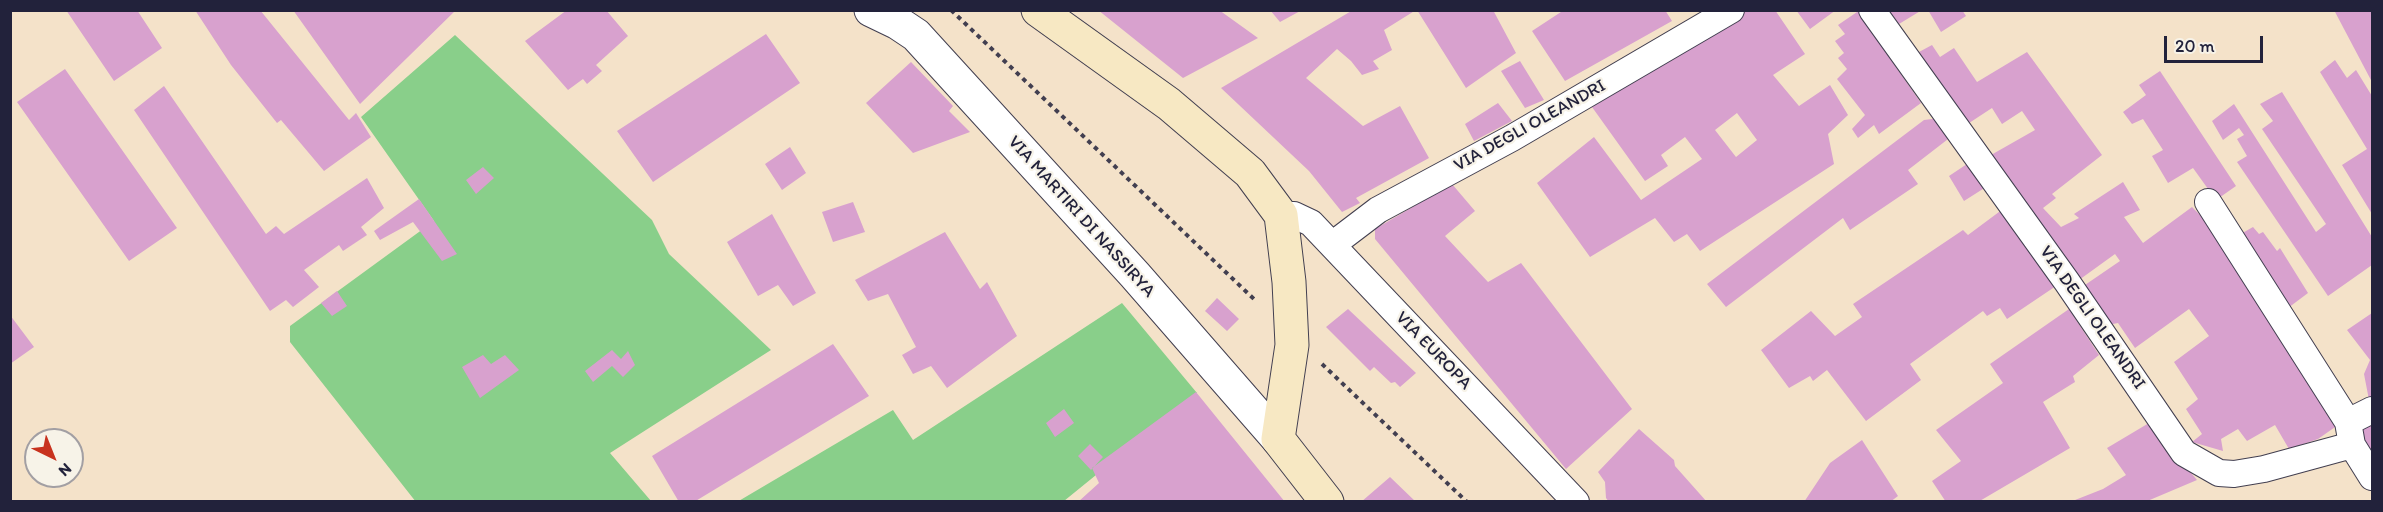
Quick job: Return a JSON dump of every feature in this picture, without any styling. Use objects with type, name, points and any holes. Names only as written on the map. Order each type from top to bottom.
[{"type":"main road","points":[[1038,10],[1169,104],[1250,173],[1281,214],[1289,282],[1292,345],[1278,439],[1327,501]]},
{"type":"street","name":"VIA MARTIRI DI NASSIRYA","points":[[871,10],[916,35],[1135,275],[1278,439]]},
{"type":"street","name":"VIA DEGLI OLEANDRI","points":[[1332,245],[1378,210],[1512,138],[1731,10]]},
{"type":"street","name":"VIA DEGLI OLEANDRI","points":[[1872,10],[2067,282],[2184,453],[2219,473],[2234,474],[2264,469],[2350,434],[2373,410]]},
{"type":"street","points":[[2208,202],[2350,434],[2373,477]]},
{"type":"street","name":"VIA EUROPA","points":[[1281,214],[1294,215],[1311,224],[1576,501]]},
{"type":"path","points":[[951,10],[1467,501]]},
{"type":"green space","points":[[455,35],[652,220],[669,254],[771,350],[610,453],[651,501],[416,502],[290,342],[290,326],[434,221],[361,117]]},
{"type":"green space","points":[[1122,303],[1197,393],[1064,501],[737,502],[893,410],[913,440]]},
{"type":"building","points":[[66,10],[137,10],[162,48],[114,81]]},
{"type":"building","points":[[195,10],[260,10],[349,120],[356,113],[371,137],[324,171],[281,120],[277,123],[231,65]]},
{"type":"building","points":[[293,10],[456,10],[360,104]]},
{"type":"building","points":[[567,10],[606,10],[628,36],[596,65],[602,71],[587,84],[583,79],[568,90],[525,41]]},
{"type":"building","points":[[1098,10],[1219,10],[1258,38],[1183,78]]},
{"type":"building","points":[[1270,10],[1302,10],[1280,22]]},
{"type":"building","points":[[1353,10],[1416,10],[1384,30],[1392,50],[1373,61],[1379,69],[1362,75],[1337,49],[1306,78],[1363,126],[1400,106],[1429,158],[1356,198],[1360,203],[1342,212],[1309,171],[1221,88]]},
{"type":"building","points":[[1417,10],[1493,10],[1516,53],[1466,88]]},
{"type":"building","points":[[1564,10],[1665,10],[1672,21],[1565,81],[1532,31]]},
{"type":"building","points":[[1747,10],[1775,10],[1805,54],[1773,75],[1799,106],[1830,85],[1848,115],[1828,134],[1834,164],[1700,251],[1687,234],[1674,242],[1655,218],[1590,257],[1537,183],[1594,137],[1641,200],[1702,159],[1685,137],[1661,155],[1668,166],[1645,181],[1592,107]],"holes":[[[1737,113],[1757,140],[1736,157],[1715,130]]]},
{"type":"building","points":[[1796,10],[1836,10],[1810,29]]},
{"type":"building","points":[[1863,10],[1880,44],[1921,103],[1879,134],[1874,125],[1858,138],[1852,129],[1865,115],[1837,79],[1847,69],[1838,58],[1844,53],[1835,41],[1845,34],[1838,25]]},
{"type":"building","points":[[1888,10],[1922,10],[1899,24]]},
{"type":"building","points":[[1928,10],[1962,10],[1966,16],[1941,32]]},
{"type":"building","points":[[2334,10],[2372,10],[2372,82]]},
{"type":"building","points":[[766,34],[800,83],[653,182],[617,131]]},
{"type":"building","points":[[1932,45],[1940,57],[1954,48],[1977,82],[2027,52],[2102,155],[2052,194],[2056,198],[2043,208],[2061,227],[2079,218],[2074,214],[2123,182],[2140,210],[2124,217],[2143,243],[2192,207],[2231,246],[2338,425],[2318,439],[2289,449],[2275,425],[2247,441],[2238,429],[2221,439],[2223,451],[2192,442],[2202,434],[2186,409],[2198,399],[2174,362],[2209,336],[2189,309],[2135,348],[2118,323],[2108,325],[2082,287],[2120,261],[2115,254],[2079,280],[1991,155],[2035,130],[2022,111],[2002,124],[1992,108],[1963,127],[1919,52]]},
{"type":"building","points":[[2335,60],[2347,78],[2356,70],[2372,96],[2372,214],[2342,165],[2367,149],[2320,72]]},
{"type":"building","points":[[1520,61],[1544,100],[1525,108],[1501,71]]},
{"type":"building","points":[[911,62],[953,106],[949,111],[970,132],[913,153],[866,103]]},
{"type":"building","points":[[65,69],[177,228],[129,261],[17,102]]},
{"type":"building","points":[[2160,71],[2236,186],[2216,200],[2193,168],[2168,183],[2152,156],[2163,150],[2143,119],[2132,124],[2123,112],[2146,95],[2139,85]]},
{"type":"building","points":[[164,86],[266,234],[276,226],[284,234],[367,178],[384,208],[361,227],[367,235],[343,251],[339,245],[304,270],[319,287],[293,307],[286,300],[270,311],[134,110]]},
{"type":"building","points":[[2282,92],[2372,237],[2372,265],[2328,296],[2237,162],[2247,156],[2237,139],[2244,135],[2239,128],[2223,140],[2212,121],[2234,104],[2316,232],[2326,224],[2262,129],[2273,121],[2260,104]]},
{"type":"building","points":[[1498,103],[1512,121],[1474,141],[1465,124]]},
{"type":"building","points":[[1940,118],[1952,136],[1908,170],[1918,184],[1850,230],[1843,218],[1726,307],[1707,284],[1924,120]]},
{"type":"building","points":[[790,147],[806,173],[782,190],[765,164]]},
{"type":"building","points":[[1967,164],[1986,187],[1964,201],[1949,176]]},
{"type":"building","points":[[483,167],[494,178],[476,194],[466,180]]},
{"type":"building","points":[[1452,184],[1475,211],[1445,236],[1488,282],[1521,263],[1632,409],[1566,469],[1375,239],[1375,229]]},
{"type":"building","points":[[419,199],[457,254],[442,261],[413,222],[380,240],[374,231]]},
{"type":"building","points":[[853,202],[865,232],[833,242],[822,212]]},
{"type":"building","points":[[2003,209],[2059,284],[2007,319],[2000,308],[1987,316],[1983,311],[1910,364],[1921,380],[1866,421],[1827,370],[1813,381],[1810,376],[1789,388],[1761,350],[1811,311],[1835,336],[1862,317],[1853,304],[1963,230],[1968,235]]},
{"type":"building","points":[[772,214],[816,293],[793,306],[778,285],[758,296],[727,242]]},
{"type":"building","points":[[2253,227],[2259,234],[2263,232],[2277,251],[2280,248],[2308,293],[2288,308],[2239,235]]},
{"type":"building","points":[[945,232],[980,289],[987,282],[1017,336],[947,388],[931,366],[913,374],[902,355],[916,347],[888,294],[868,301],[855,280]]},
{"type":"building","points":[[337,291],[347,306],[332,316],[321,303]]},
{"type":"building","points":[[1217,298],[1239,319],[1227,331],[1205,311]]},
{"type":"building","points":[[1348,309],[1416,373],[1400,387],[1395,382],[1391,383],[1374,367],[1370,371],[1326,327]]},
{"type":"building","points":[[2069,309],[2099,355],[2073,376],[2075,382],[2043,402],[2070,448],[1978,502],[1946,502],[1932,481],[1961,461],[1936,430],[2003,383],[1990,364]]},
{"type":"building","points":[[2372,313],[2372,398],[2369,400],[2364,374],[2370,360],[2347,330]]},
{"type":"building","points":[[10,315],[34,347],[10,364]]},
{"type":"building","points":[[833,344],[869,396],[694,502],[679,502],[652,456]]},
{"type":"building","points":[[612,350],[621,359],[628,351],[635,365],[623,377],[612,366],[593,382],[585,371]]},
{"type":"building","points":[[483,355],[491,364],[505,355],[519,370],[480,398],[462,367]]},
{"type":"building","points":[[1196,392],[1285,502],[1078,502],[1099,483],[1092,468]]},
{"type":"building","points":[[1064,409],[1074,423],[1055,437],[1046,423]]},
{"type":"building","points":[[2372,421],[2372,456],[2357,430]]},
{"type":"building","points":[[2149,423],[2197,480],[2145,502],[2070,502],[2103,489],[2126,475],[2107,448]]},
{"type":"building","points":[[1639,429],[1674,460],[1675,466],[1707,502],[1609,502],[1606,498],[1605,482],[1598,472]]},
{"type":"building","points":[[1862,440],[1898,496],[1890,502],[1804,502],[1830,463]]},
{"type":"building","points":[[1090,444],[1103,457],[1091,470],[1078,456]]},
{"type":"building","points":[[1390,477],[1416,502],[1361,502]]}]
